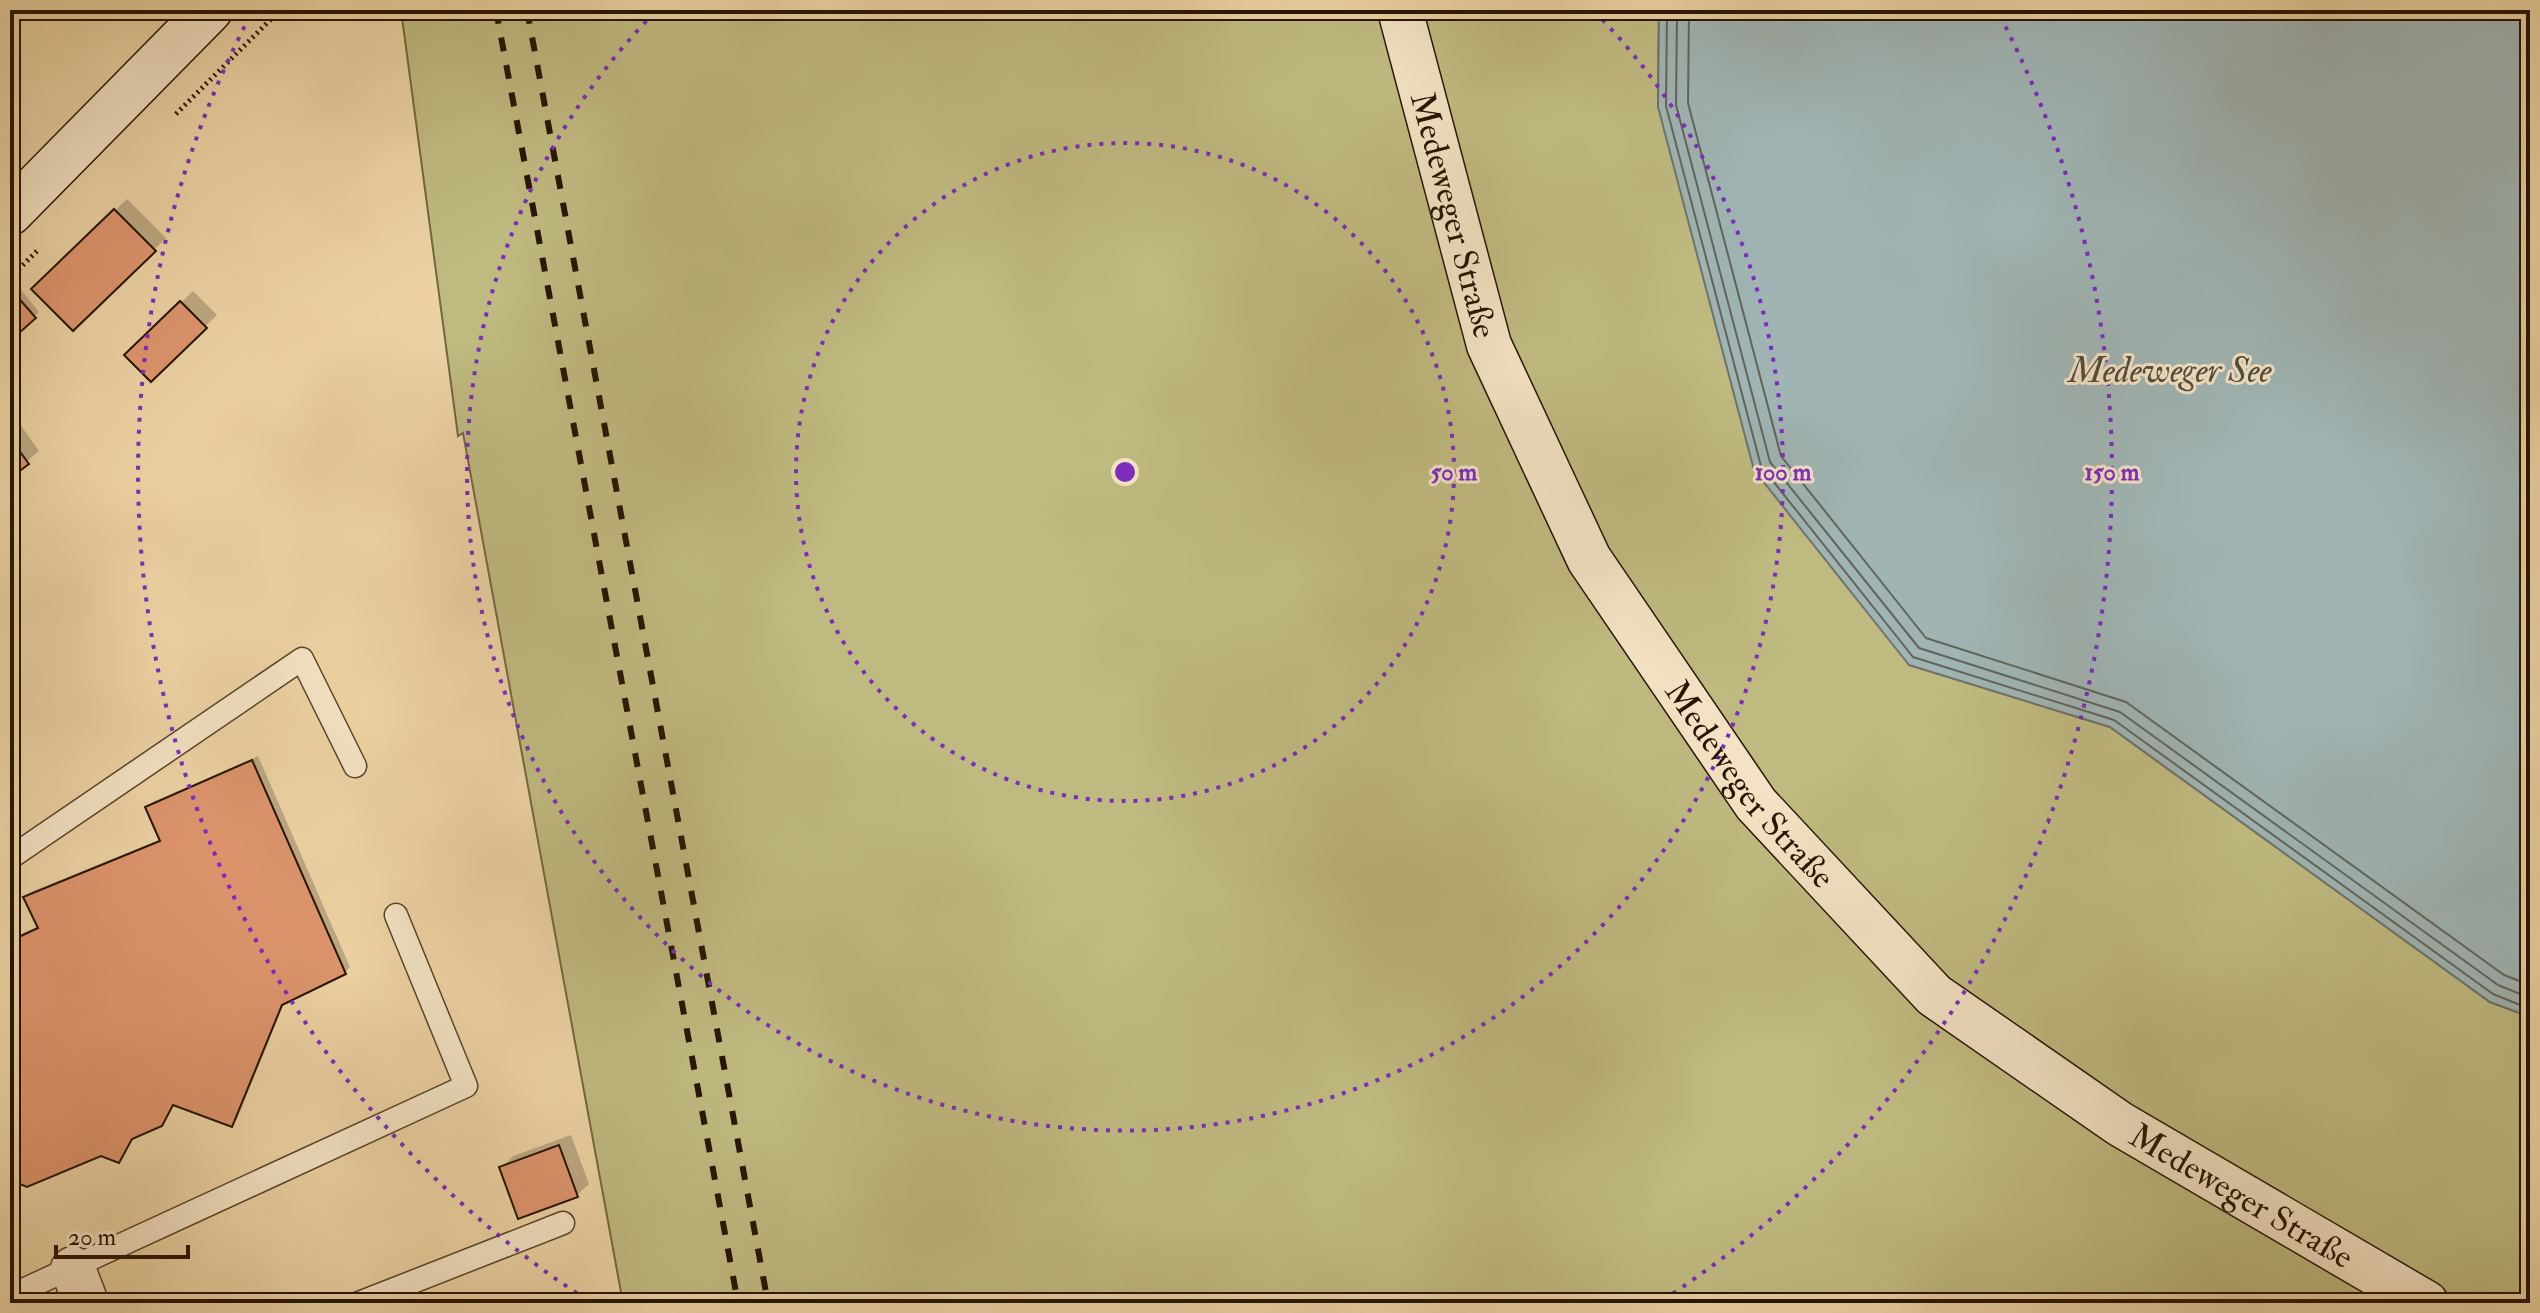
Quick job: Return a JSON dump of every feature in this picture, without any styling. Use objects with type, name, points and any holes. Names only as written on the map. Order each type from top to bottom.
[{"type":"street","points":[[10,213],[210,10]]},
{"type":"street","name":"Medeweger Straße","points":[[1400,10],[1489,345],[1589,559],[1756,804],[1934,995],[2120,1124],[2426,1303]]},
{"type":"lane","points":[[10,858],[302,659],[355,766]]},
{"type":"lane","points":[[10,1296],[79,1286],[466,1086],[396,915]]},
{"type":"lane","points":[[359,1303],[563,1223]]},
{"type":"shaded area","points":[[401,10],[1659,10],[1658,107],[1909,665],[2110,727],[2490,1002],[2530,1017],[2530,1303],[623,1303],[463,433],[458,436]]},
{"type":"water","name":"Medeweger See","points":[[1659,10],[2530,10],[2530,1017],[2490,1002],[2110,727],[1909,665],[1754,470],[1658,107]]},
{"type":"building","points":[[114,209],[156,251],[73,331],[31,289]]},
{"type":"building","points":[[15,294],[36,318],[10,341],[10,298]]},
{"type":"building","points":[[180,301],[207,328],[151,382],[124,355]]},
{"type":"building","points":[[10,438],[29,464],[10,478]]},
{"type":"building","points":[[252,760],[346,974],[282,1005],[232,1127],[173,1105],[162,1126],[132,1139],[119,1163],[101,1156],[27,1187],[10,1180],[10,941],[38,928],[23,897],[160,841],[145,807]]},
{"type":"building","points":[[559,1145],[578,1197],[518,1219],[499,1167]]},
{"type":"railway","points":[[496,10],[738,1303]]},
{"type":"railway","points":[[527,10],[768,1303]]}]
